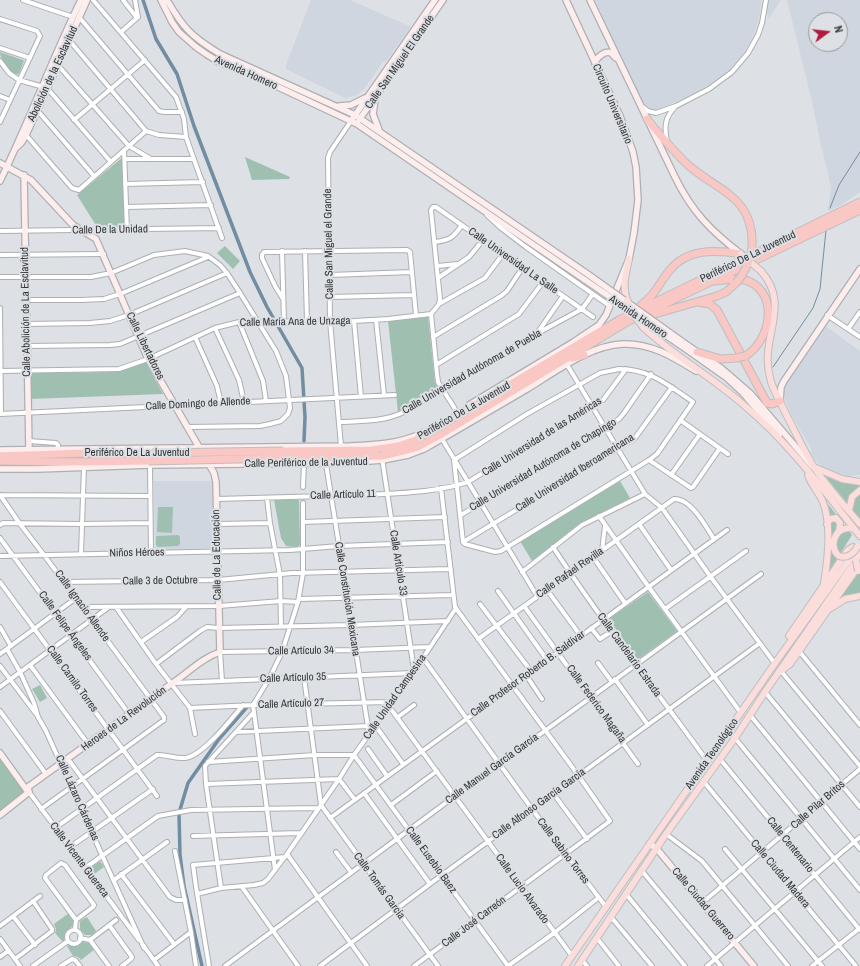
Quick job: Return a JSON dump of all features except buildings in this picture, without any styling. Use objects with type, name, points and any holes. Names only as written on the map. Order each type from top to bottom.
[{"type":"highway","points":[[624,321],[698,302],[722,294],[736,283],[744,273],[752,248],[751,226],[746,213],[740,204],[727,191],[702,176],[689,165],[667,143],[647,119]]},
{"type":"highway","name":"Periférico De La Juventud","points":[[0,462],[83,465],[150,463],[368,450],[398,446],[416,440],[520,378],[624,321],[860,202]]},
{"type":"highway","name":"Periférico De La Juventud","points":[[0,456],[86,453],[152,453],[382,458],[418,447],[566,362],[624,321],[860,210]]},
{"type":"highway","points":[[624,321],[653,295],[669,271],[683,259],[692,255],[711,251],[741,254]]},
{"type":"highway","points":[[697,352],[721,359],[745,356],[756,347],[764,333],[768,312],[766,299],[757,287],[744,280],[737,279],[708,282]]},
{"type":"highway","points":[[698,302],[710,304],[717,310],[767,402],[772,404],[780,401]]},
{"type":"highway","points":[[566,362],[584,355]]},
{"type":"highway","points":[[520,378],[524,371]]},
{"type":"highway","points":[[444,438],[459,423]]},
{"type":"highway","points":[[350,446],[368,450]]},
{"type":"highway","points":[[60,450],[86,453]]},
{"type":"highway","points":[[83,465],[102,466]]},
{"type":"main road","name":"Abolición de la Esclavitud","points":[[56,62],[69,40],[82,0]]},
{"type":"main road","name":"Abolición de la Esclavitud","points":[[0,180],[17,147],[21,134],[76,17],[87,0]]},
{"type":"main road","points":[[156,0],[162,2]]},
{"type":"main road","name":"Avenida Homero","points":[[167,0],[177,18],[191,35],[201,43],[220,54],[358,117],[483,210],[587,278]]},
{"type":"main road","name":"Calle San Miguel El Grande","points":[[357,124],[358,117],[368,96],[435,0]]},
{"type":"main road","name":"Calle San Miguel El Grande","points":[[351,121],[358,117],[375,97],[443,0]]},
{"type":"main road","name":"Circuito Universitario","points":[[566,0],[620,116],[633,152],[636,167],[638,194],[637,213],[624,286],[627,300],[635,317],[643,327]]},
{"type":"main road","name":"Circuito Universitario","points":[[590,0],[641,106]]},
{"type":"main road","name":"Avenida Homero","points":[[162,2],[180,32],[206,54],[219,62],[381,135],[686,347],[727,378],[742,392],[769,423],[860,536]]},
{"type":"main road","points":[[595,63],[599,56],[610,52],[619,61]]},
{"type":"main road","name":"Abolición de la Esclavitud","points":[[17,147],[26,135],[37,110],[44,87]]},
{"type":"main road","points":[[336,106],[351,105],[368,96]]},
{"type":"main road","points":[[375,97],[373,114],[375,123],[381,135]]},
{"type":"main road","name":"Avenida Homero","points":[[641,106],[678,184],[690,204],[708,227],[762,270],[769,281],[775,302],[775,316],[769,343],[768,362],[772,384],[799,440],[815,468],[849,511],[857,517],[860,524]]},
{"type":"main road","name":"Calle Libertadores","points":[[0,163],[24,175],[35,183],[73,225],[96,239],[104,254],[148,359],[200,448],[208,465]]},
{"type":"main road","name":"Calle Abolición de La Esclavitud","points":[[24,175],[29,450]]},
{"type":"main road","points":[[610,306],[629,259]]},
{"type":"main road","points":[[780,401],[781,387],[784,380],[860,269]]},
{"type":"main road","name":"Calle Periférico de la Juventud","points":[[0,450],[350,446],[378,444],[408,439],[423,432],[572,343],[598,325],[605,317],[610,306]]},
{"type":"main road","name":"Avenida Homero","points":[[643,327],[748,408],[783,441]]},
{"type":"main road","points":[[584,355],[610,345],[631,344],[646,346],[667,355],[717,384]]},
{"type":"main road","name":"Avenida Homero","points":[[686,347],[697,352],[738,382],[750,393],[809,463],[815,468]]},
{"type":"main road","name":"Calle Periférico de la Juventud","points":[[102,466],[150,463],[190,465],[326,464],[382,458],[419,452],[566,362]]},
{"type":"main road","points":[[190,465],[193,457],[189,449],[192,435]]},
{"type":"main road","points":[[215,475],[219,465],[214,456],[217,448]]},
{"type":"main road","points":[[0,469],[38,469],[83,465]]},
{"type":"main road","points":[[208,465],[215,475]]},
{"type":"main road","points":[[815,468],[842,479],[860,482]]},
{"type":"main road","points":[[807,471],[822,502],[827,524],[828,555],[824,586]]},
{"type":"main road","name":"Calle de La Educación","points":[[215,475],[220,650]]},
{"type":"main road","points":[[849,511],[852,497],[860,490]]},
{"type":"main road","points":[[827,524],[830,519],[838,519],[840,523],[839,531]]},
{"type":"main road","points":[[854,528],[847,528],[839,531],[835,536],[834,546],[836,554],[839,556],[858,557]]},
{"type":"main road","name":"Avenida Tecnológico","points":[[578,966],[666,834],[735,738],[858,557],[860,544]]},
{"type":"main road","points":[[773,663],[848,550],[853,547],[858,557],[859,574]]},
{"type":"main road","points":[[780,670],[788,666],[827,611],[858,557]]},
{"type":"main road","name":"Avenida Tecnológico","points":[[565,966],[741,713],[773,663],[858,557]]},
{"type":"main road","points":[[827,611],[845,599],[860,596]]},
{"type":"main road","name":"Heroes de La Revolución","points":[[28,792],[28,787],[173,684],[198,663],[220,650]]},
{"type":"main road","name":"Calle Vicente Guereca","points":[[0,753],[28,792]]},
{"type":"main road","points":[[0,815],[28,792]]},
{"type":"main road","name":"Calle Ciudad Guerrero","points":[[649,845],[657,849],[754,966]]},
{"type":"street","points":[[23,0],[76,17],[128,74],[159,111],[182,112]]},
{"type":"street","points":[[93,0],[176,97],[182,112],[186,137],[222,238]]},
{"type":"street","points":[[123,0],[138,18]]},
{"type":"street","points":[[135,0],[138,18]]},
{"type":"street","points":[[641,106],[648,111],[656,113],[676,106],[709,89],[729,75],[750,50],[758,34],[762,23],[766,0]]},
{"type":"street","points":[[121,32],[138,18]]},
{"type":"street","points":[[0,19],[37,31],[40,34],[0,122]]},
{"type":"street","points":[[69,40],[146,131],[159,135],[186,137]]},
{"type":"street","points":[[0,48],[30,58]]},
{"type":"street","points":[[74,120],[145,60]]},
{"type":"street","points":[[0,61],[9,73],[19,80],[44,87],[111,162]]},
{"type":"street","points":[[56,62],[129,146],[151,159]]},
{"type":"street","points":[[0,96],[10,100]]},
{"type":"street","points":[[667,143],[666,123],[670,113],[676,106]]},
{"type":"street","points":[[37,110],[94,176]]},
{"type":"street","name":"Calle San Miguel el Grande","points":[[341,446],[330,321],[328,156],[351,121]]},
{"type":"street","points":[[26,135],[72,188],[79,190],[146,131]]},
{"type":"street","points":[[124,150],[127,230]]},
{"type":"street","points":[[125,159],[194,159]]},
{"type":"street","points":[[125,184],[203,182]]},
{"type":"street","points":[[126,207],[211,205]]},
{"type":"street","name":"Calle Universidad La Salle","points":[[435,242],[431,210],[433,207],[436,207],[593,317]]},
{"type":"street","points":[[483,210],[501,228],[610,306]]},
{"type":"street","points":[[440,304],[435,242],[451,238],[456,234],[462,225]]},
{"type":"street","name":"Calle De la Unidad","points":[[0,231],[219,228]]},
{"type":"street","points":[[438,278],[471,255],[483,240]]},
{"type":"street","points":[[283,299],[275,286],[262,257],[265,252],[409,250],[416,315]]},
{"type":"street","points":[[0,277],[91,277],[111,273],[154,255],[185,251],[208,256],[227,273],[276,351],[286,376],[289,411],[286,417],[270,424],[260,426],[187,427]]},
{"type":"street","points":[[305,251],[307,321]]},
{"type":"street","points":[[282,252],[284,321]]},
{"type":"street","points":[[0,255],[104,254]]},
{"type":"street","points":[[457,412],[438,379],[431,314],[440,304],[485,278],[503,254]]},
{"type":"street","points":[[27,300],[99,300],[120,294],[208,256]]},
{"type":"street","points":[[437,266],[459,264]]},
{"type":"street","points":[[433,337],[501,296],[507,291],[523,267]]},
{"type":"street","points":[[330,275],[412,272]]},
{"type":"street","points":[[27,324],[100,322],[129,315],[227,273]]},
{"type":"street","points":[[436,365],[519,314],[543,282]]},
{"type":"street","points":[[27,346],[110,346],[120,344],[240,293]]},
{"type":"street","name":"Calle Universidad Autónoma de Puebla","points":[[339,422],[374,421],[389,418],[408,410],[538,333],[582,310],[593,294]]},
{"type":"street","points":[[330,297],[414,295]]},
{"type":"street","points":[[538,333],[563,296]]},
{"type":"street","points":[[0,308],[0,414]]},
{"type":"street","points":[[848,329],[860,312]]},
{"type":"street","name":"Calle María Ana de Unzaga","points":[[0,371],[114,370],[124,368],[148,359],[215,328],[239,322],[354,321],[431,314]]},
{"type":"street","points":[[828,315],[860,337]]},
{"type":"street","points":[[376,320],[384,395]]},
{"type":"street","points":[[354,321],[361,396]]},
{"type":"street","points":[[239,322],[261,375],[265,389],[266,401]]},
{"type":"street","points":[[215,328],[239,380],[244,402]]},
{"type":"street","points":[[195,337],[217,386],[220,403]]},
{"type":"street","points":[[566,362],[646,494],[662,508],[773,663]]},
{"type":"street","points":[[626,369],[638,370],[651,374],[693,402],[657,454],[632,471],[499,552],[466,545],[463,542],[454,460],[527,414],[603,372],[626,369]]},
{"type":"street","name":"Calle Universidad de las Américas","points":[[468,482],[592,407],[607,396],[626,369]]},
{"type":"street","name":"Calle Universidad Autónoma de Chapingo","points":[[461,515],[605,428],[622,416],[651,374]]},
{"type":"street","name":"Calle Universidad Iberoamericana","points":[[463,542],[637,436],[672,387]]},
{"type":"street","name":"Calle Domingo de Allende","points":[[0,414],[395,395]]},
{"type":"street","points":[[680,420],[728,454]]},
{"type":"street","points":[[671,475],[700,434]]},
{"type":"street","points":[[444,438],[454,460],[537,596]]},
{"type":"street","points":[[29,441],[56,443],[60,450]]},
{"type":"street","points":[[649,460],[692,488],[720,448]]},
{"type":"street","name":"Calle Artículo 33","points":[[382,458],[414,672]]},
{"type":"street","points":[[150,463],[151,553]]},
{"type":"street","points":[[304,463],[304,487]]},
{"type":"street","name":"Calle Constitución Mexicana","points":[[326,464],[369,733]]},
{"type":"street","points":[[82,554],[83,465]]},
{"type":"street","name":"Calle Artículo 11","points":[[216,499],[387,494],[458,486],[468,482]]},
{"type":"street","points":[[442,488],[453,595],[456,608],[578,775]]},
{"type":"street","points":[[522,572],[579,527],[646,494]]},
{"type":"street","points":[[0,495],[150,496]]},
{"type":"street","name":"Calle Ignacio Allende","points":[[0,495],[164,717],[164,720],[123,749]]},
{"type":"street","points":[[268,498],[270,523],[280,575],[282,626]]},
{"type":"street","name":"Calle Rafael Revilla","points":[[478,639],[592,557],[677,499],[691,506],[714,539]]},
{"type":"street","points":[[275,870],[253,705],[269,679],[282,652],[299,601],[303,573],[303,502]]},
{"type":"street","points":[[599,516],[741,713]]},
{"type":"street","points":[[303,522],[445,517]]},
{"type":"street","points":[[0,525],[2,523],[151,523]]},
{"type":"street","points":[[217,524],[270,523]]},
{"type":"street","points":[[639,524],[671,570]]},
{"type":"street","points":[[602,551],[605,526]]},
{"type":"street","name":"Calle Profesor Roberto B. Saldívar","points":[[330,818],[580,635],[727,530]]},
{"type":"street","name":"Calle Felipe Ángeles","points":[[0,538],[129,714]]},
{"type":"street","name":"Niños Héroes","points":[[0,556],[290,550],[339,546],[448,542]]},
{"type":"street","name":"Calle Candelario Estrada","points":[[553,547],[570,574],[707,761]]},
{"type":"street","points":[[665,609],[746,551]]},
{"type":"street","points":[[592,557],[625,603]]},
{"type":"street","points":[[303,573],[451,569]]},
{"type":"street","name":"Calle 3 de Octubre","points":[[64,582],[218,580],[303,573]]},
{"type":"street","name":"Calle Manuel García García","points":[[228,965],[318,896],[761,574]]},
{"type":"street","name":"Calle Camilo Torres","points":[[0,582],[157,796]]},
{"type":"street","points":[[547,590],[580,635]]},
{"type":"street","points":[[498,591],[547,660]]},
{"type":"street","points":[[83,607],[219,606],[347,598],[453,595]]},
{"type":"street","points":[[0,654],[76,598]]},
{"type":"street","points":[[480,604],[531,672]]},
{"type":"street","points":[[141,642],[177,617],[187,606]]},
{"type":"street","name":"Calle Federico Magaña","points":[[524,606],[624,742],[638,764]]},
{"type":"street","points":[[0,687],[109,607]]},
{"type":"street","points":[[116,607],[156,664],[173,684],[190,708],[195,734]]},
{"type":"street","name":"Calle Unidad Campesina","points":[[242,887],[263,883],[268,879],[286,856],[339,779],[354,754],[414,672],[456,608]]},
{"type":"street","points":[[156,664],[204,628],[210,627],[351,625],[448,621]]},
{"type":"street","name":"Calle Lázaro Cárdenas","points":[[0,627],[34,703],[38,717],[72,786],[144,948]]},
{"type":"street","points":[[591,628],[600,639],[612,631]]},
{"type":"street","name":"Calle Alfonso García García","points":[[320,966],[553,793],[760,643]]},
{"type":"street","name":"Calle Artículo 34","points":[[220,650],[282,652],[430,647]]},
{"type":"street","name":"Calle de La Educación","points":[[220,650],[222,681]]},
{"type":"street","points":[[799,651],[860,725]]},
{"type":"street","name":"Calle Sabino Torres","points":[[422,658],[532,809],[606,907]]},
{"type":"street","points":[[598,662],[648,725]]},
{"type":"street","points":[[30,665],[88,744]]},
{"type":"street","points":[[0,666],[38,717]]},
{"type":"street","points":[[780,670],[860,766]]},
{"type":"street","name":"Calle Artículo 35","points":[[173,684],[414,672]]},
{"type":"street","points":[[526,675],[542,699]]},
{"type":"street","points":[[85,868],[157,816],[191,810],[320,806],[315,755],[304,677]]},
{"type":"street","points":[[765,692],[860,807]]},
{"type":"street","name":"Calle Artículo 27","points":[[190,708],[307,703],[363,702],[390,704]]},
{"type":"street","name":"Calle Lucio Alvarado","points":[[390,704],[487,842],[572,956]]},
{"type":"street","points":[[55,828],[156,756],[160,755],[171,758],[183,758],[194,755],[209,743],[243,705]]},
{"type":"street","points":[[398,717],[414,705]]},
{"type":"street","points":[[0,711],[46,774]]},
{"type":"street","points":[[221,888],[204,767],[254,712]]},
{"type":"street","points":[[750,715],[860,849]]},
{"type":"street","points":[[375,725],[403,764]]},
{"type":"street","points":[[236,732],[368,726]]},
{"type":"street","points":[[735,738],[860,890]]},
{"type":"street","points":[[41,808],[123,749]]},
{"type":"street","points":[[368,749],[387,776]]},
{"type":"street","points":[[208,762],[259,758],[354,754]]},
{"type":"street","name":"Calle Eusebio Baez","points":[[354,754],[508,966]]},
{"type":"street","points":[[68,759],[169,896],[176,900],[185,900]]},
{"type":"street","name":"Calle Centenario","points":[[720,759],[860,929]]},
{"type":"street","name":"Calle Pilar Britos","points":[[702,903],[860,769]]},
{"type":"street","points":[[391,805],[437,771]]},
{"type":"street","name":"Calle José Carreón","points":[[414,966],[609,822],[610,820],[578,775]]},
{"type":"street","points":[[206,784],[339,779],[355,800]]},
{"type":"street","name":"Calle Ciudad Madera","points":[[704,782],[856,966]]},
{"type":"street","points":[[70,847],[153,789]]},
{"type":"street","name":"Calle Vicente Guereca","points":[[28,792],[158,966]]},
{"type":"street","points":[[364,793],[430,884]]},
{"type":"street","points":[[553,793],[586,839]]},
{"type":"street","name":"Calle Tomás García","points":[[320,806],[438,966]]},
{"type":"street","points":[[192,836],[301,833]]},
{"type":"street","points":[[666,834],[699,858],[788,966]]},
{"type":"street","points":[[708,966],[860,837]]},
{"type":"street","points":[[114,880],[167,842]]},
{"type":"street","points":[[725,849],[822,966]]},
{"type":"street","points":[[175,851],[196,966]]},
{"type":"street","points":[[336,852],[351,872]]},
{"type":"street","points":[[209,966],[193,866],[195,864],[273,859],[286,856],[318,896],[367,966]]},
{"type":"street","points":[[68,941],[67,936],[74,930],[76,920],[94,905],[64,865],[61,864],[46,875],[45,878],[76,920]]},
{"type":"street","points":[[642,871],[721,966]]},
{"type":"street","points":[[121,874],[174,944]]},
{"type":"street","points":[[197,894],[221,888],[242,887],[298,966]]},
{"type":"street","points":[[626,894],[686,966]]},
{"type":"street","points":[[0,926],[40,896]]},
{"type":"street","points":[[508,966],[554,933],[598,898]]},
{"type":"street","points":[[15,959],[52,932],[33,902]]},
{"type":"street","points":[[14,916],[34,944]]},
{"type":"street","points":[[611,917],[652,966]]},
{"type":"street","points":[[90,940],[116,920]]},
{"type":"street","points":[[110,925],[131,956],[131,960],[122,966]]},
{"type":"street","points":[[812,966],[860,929]]},
{"type":"street","points":[[74,930],[78,932],[80,938]]},
{"type":"street","points":[[154,960],[191,932]]},
{"type":"street","points":[[80,938],[90,940],[109,966]]},
{"type":"street","points":[[68,941],[72,944],[76,943],[80,938]]},
{"type":"street","points":[[597,938],[619,966]]},
{"type":"street","points":[[0,939],[20,966]]},
{"type":"street","points":[[34,966],[68,941]]},
{"type":"street","points":[[0,957],[8,951]]},
{"type":"street","points":[[61,966],[72,959],[75,960],[80,966]]},
{"type":"street","points":[[582,960],[587,966]]},
{"type":"shaded area","points":[[311,0],[350,0],[411,27],[364,89],[357,95],[345,98],[286,69],[286,65]]},
{"type":"shaded area","points":[[595,0],[761,0],[760,14],[754,34],[745,51],[728,71],[707,86],[689,96],[657,110],[652,110],[646,108],[642,103]]},
{"type":"shaded area","points":[[767,0],[781,0],[769,18],[766,11]]},
{"type":"shaded area","points":[[787,0],[860,0],[860,192],[841,205],[828,211],[831,189],[812,101]]},
{"type":"shaded area","points":[[824,325],[860,351],[860,475],[847,476],[823,467],[815,460],[811,453],[811,448],[792,416],[786,402],[783,388],[790,374]]},
{"type":"shaded area","points":[[154,481],[214,481],[216,548],[155,550]]},
{"type":"green space","points":[[0,52],[24,61],[19,74],[14,74],[7,67],[1,58]]},
{"type":"green space","points":[[123,157],[125,227],[97,227],[77,195]]},
{"type":"green space","points":[[245,157],[290,177],[289,179],[252,180]]},
{"type":"green space","points":[[225,246],[240,261],[233,269],[217,253]]},
{"type":"green space","points":[[428,317],[435,383],[438,388],[398,412],[388,321]]},
{"type":"green space","points":[[145,361],[163,394],[30,399],[29,373],[115,372]]},
{"type":"green space","points":[[825,476],[842,483],[860,485],[860,519]]},
{"type":"green space","points":[[620,481],[630,498],[579,524],[532,561],[520,541]]},
{"type":"green space","points":[[274,500],[299,500],[300,545],[297,547],[286,546],[281,538]]},
{"type":"green space","points":[[828,504],[852,535],[828,573],[831,556],[831,539]]},
{"type":"green space","points":[[158,507],[173,507],[172,533],[157,532]]},
{"type":"green space","points":[[178,535],[180,537],[180,544],[178,546],[158,547],[156,545],[157,536]]},
{"type":"green space","points":[[860,571],[860,593],[840,598]]},
{"type":"green space","points":[[648,592],[677,631],[637,660],[609,619]]},
{"type":"green space","points":[[40,685],[47,698],[40,702],[32,689]]},
{"type":"green space","points":[[0,758],[25,792],[0,811]]},
{"type":"green space","points":[[100,861],[104,867],[93,875],[89,869]]},
{"type":"green space","points":[[69,913],[74,920],[72,927],[65,935],[63,942],[55,933],[56,929],[54,924]]},
{"type":"green space","points":[[87,917],[96,931],[92,935],[85,935],[80,929],[80,921]]},
{"type":"green space","points":[[83,942],[90,943],[95,949],[81,960],[78,957],[73,956],[67,946],[75,946]]},
{"type":"waterway","points":[[143,0],[156,39],[177,74],[194,126],[250,272],[267,307],[302,368],[305,417],[304,441]]},
{"type":"waterway","points":[[830,208],[839,185],[860,152]]},
{"type":"waterway","points":[[773,367],[813,308],[820,289],[826,230]]},
{"type":"waterway","points":[[202,966],[184,886],[180,855],[179,813],[188,783],[219,739],[247,707]]}]
